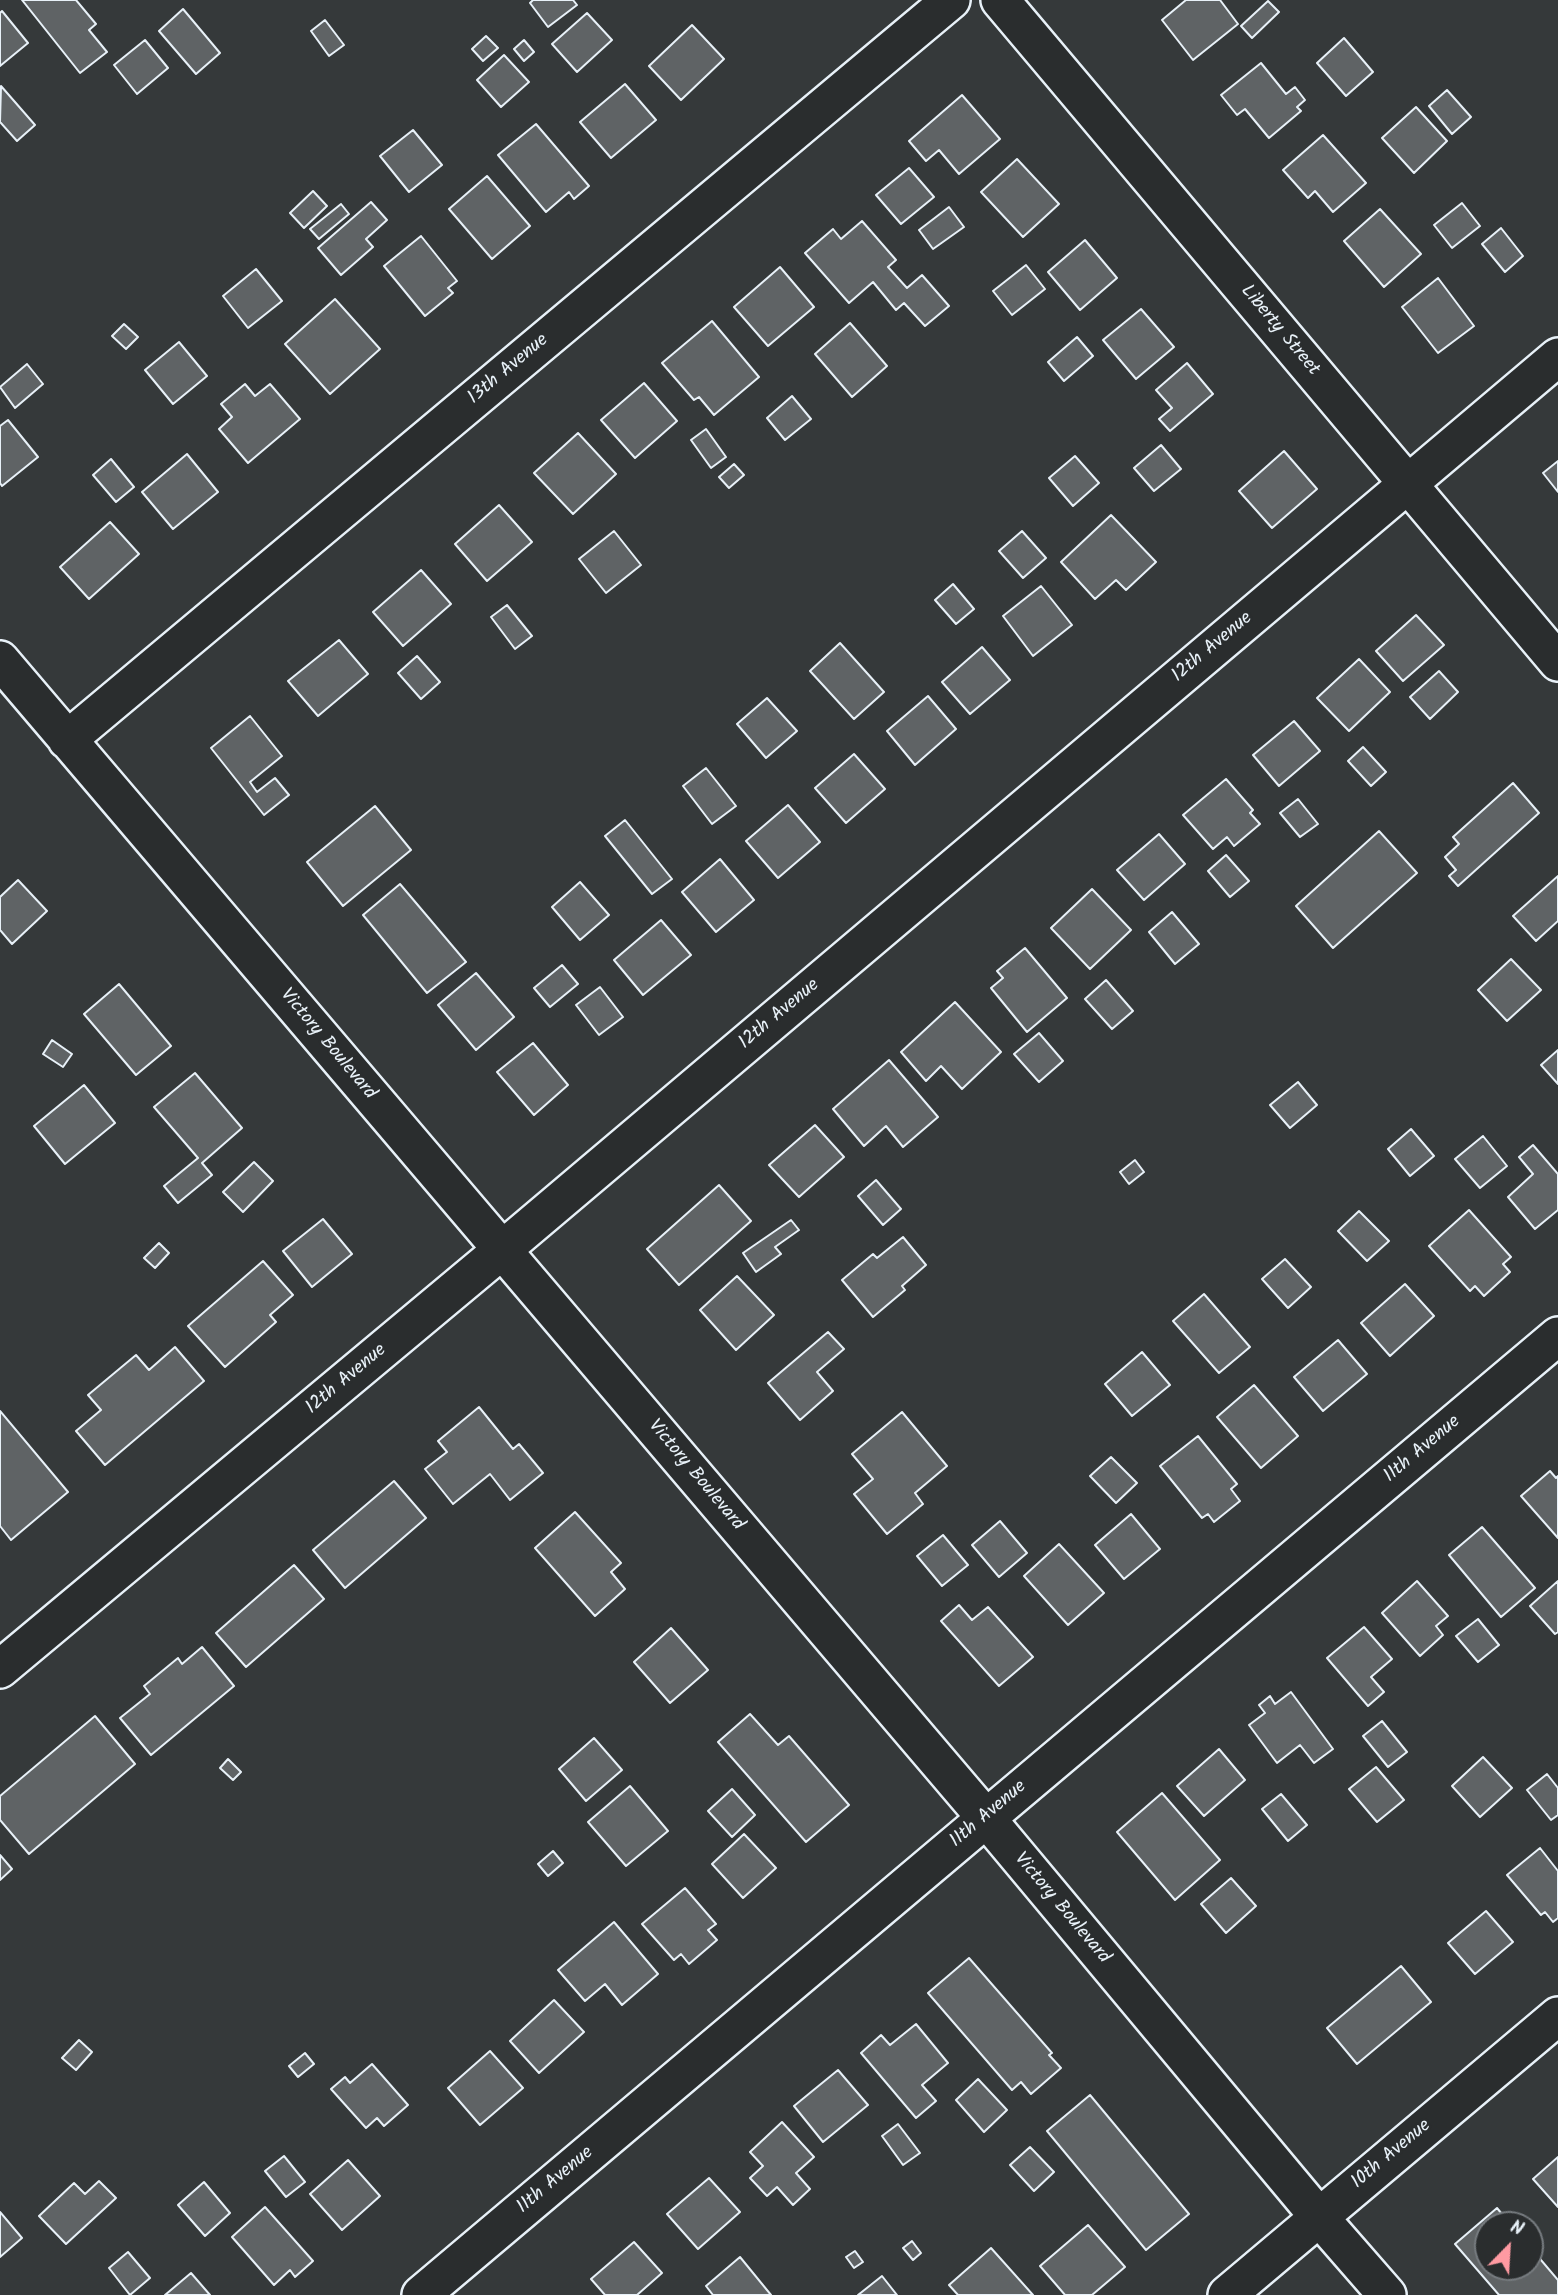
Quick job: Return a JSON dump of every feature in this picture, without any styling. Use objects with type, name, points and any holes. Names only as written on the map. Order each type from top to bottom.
[{"type":"street","name":"13th Avenue","points":[[67,740],[951,0]]},
{"type":"street","name":"Liberty Street","points":[[1000,0],[1558,662]]},
{"type":"street","name":"12th Avenue","points":[[1,1667],[502,1250],[1558,357]]},
{"type":"street","name":"Victory Boulevard","points":[[0,660],[986,1818],[1387,2295]]},
{"type":"street","name":"11th Avenue","points":[[422,2295],[1558,1336]]},
{"type":"street","name":"10th Avenue","points":[[1227,2295],[1558,2016]]},
{"type":"building","points":[[22,0],[76,0],[96,24],[89,30],[107,52],[80,73]]},
{"type":"building","points":[[533,0],[573,0],[577,5],[548,27],[530,3]]},
{"type":"building","points":[[1186,0],[1220,0],[1238,24],[1193,60],[1162,20]]},
{"type":"building","points":[[1268,1],[1279,12],[1252,38],[1241,26]]},
{"type":"building","points":[[183,9],[220,53],[196,74],[159,31]]},
{"type":"building","points":[[2,11],[28,43],[0,66],[0,13]]},
{"type":"building","points":[[587,13],[612,40],[577,72],[552,44]]},
{"type":"building","points":[[325,20],[344,45],[329,56],[311,31]]},
{"type":"building","points":[[692,25],[724,59],[681,100],[649,66]]},
{"type":"building","points":[[486,36],[498,48],[483,61],[472,49]]},
{"type":"building","points":[[1344,38],[1373,72],[1346,96],[1317,63]]},
{"type":"building","points":[[145,40],[168,68],[137,94],[114,65]]},
{"type":"building","points":[[524,40],[534,52],[524,61],[514,49]]},
{"type":"building","points":[[504,55],[529,82],[501,107],[477,80]]},
{"type":"building","points":[[1261,63],[1286,94],[1295,87],[1305,100],[1297,107],[1301,111],[1269,138],[1245,109],[1237,115],[1221,95]]},
{"type":"building","points":[[625,84],[656,120],[611,158],[580,122]]},
{"type":"building","points":[[1,86],[35,125],[17,141],[0,122]]},
{"type":"building","points":[[1447,90],[1471,117],[1452,134],[1429,106]]},
{"type":"building","points":[[962,95],[1000,139],[959,174],[939,150],[926,161],[909,141]]},
{"type":"building","points":[[1416,107],[1447,141],[1414,173],[1382,138]]},
{"type":"building","points":[[536,124],[589,186],[574,199],[569,192],[546,212],[498,155]]},
{"type":"building","points":[[413,130],[442,165],[409,192],[380,156]]},
{"type":"building","points":[[1323,135],[1366,183],[1333,212],[1315,191],[1308,198],[1283,170]]},
{"type":"building","points":[[1017,159],[1059,204],[1023,237],[981,192]]},
{"type":"building","points":[[909,168],[934,197],[901,224],[876,195]]},
{"type":"building","points":[[487,176],[530,226],[492,259],[449,209]]},
{"type":"building","points":[[313,191],[327,206],[304,228],[290,213]]},
{"type":"building","points":[[371,202],[387,220],[366,239],[373,247],[341,275],[318,248]]},
{"type":"building","points":[[1462,203],[1480,226],[1452,248],[1434,225]]},
{"type":"building","points":[[341,204],[349,214],[319,239],[310,229]]},
{"type":"building","points":[[949,207],[964,227],[933,249],[919,230]]},
{"type":"building","points":[[1380,209],[1421,254],[1384,287],[1344,241]]},
{"type":"building","points":[[862,221],[896,260],[888,267],[907,288],[922,275],[949,306],[925,326],[904,303],[896,310],[873,282],[849,303],[805,253],[833,229],[841,239]]},
{"type":"building","points":[[1501,228],[1523,256],[1505,272],[1482,244]]},
{"type":"building","points":[[421,236],[457,281],[448,288],[453,293],[425,316],[384,266]]},
{"type":"building","points":[[1085,240],[1117,278],[1080,310],[1048,272]]},
{"type":"building","points":[[1026,265],[1045,289],[1012,315],[993,291]]},
{"type":"building","points":[[780,267],[814,307],[768,346],[734,307]]},
{"type":"building","points":[[256,269],[282,301],[248,328],[223,296]]},
{"type":"building","points":[[1438,278],[1474,326],[1438,353],[1402,307]]},
{"type":"building","points":[[335,299],[380,349],[330,394],[285,344]]},
{"type":"building","points":[[1141,309],[1174,347],[1136,379],[1103,340]]},
{"type":"building","points":[[712,321],[759,377],[714,415],[699,397],[694,400],[662,363]]},
{"type":"building","points":[[850,323],[887,366],[852,397],[815,354]]},
{"type":"building","points":[[124,324],[138,337],[126,349],[112,336]]},
{"type":"building","points":[[1077,337],[1093,356],[1064,381],[1048,362]]},
{"type":"building","points":[[179,342],[207,376],[173,404],[145,370]]},
{"type":"building","points":[[1187,363],[1213,394],[1170,431],[1159,419],[1172,408],[1156,390]]},
{"type":"building","points":[[27,364],[43,384],[15,408],[0,387]]},
{"type":"building","points":[[644,383],[677,421],[635,458],[601,420]]},
{"type":"building","points":[[245,384],[255,396],[270,384],[300,419],[248,463],[219,429],[232,417],[221,404]]},
{"type":"building","points":[[792,396],[811,419],[785,440],[767,418]]},
{"type":"building","points":[[8,420],[38,457],[2,486],[0,426]]},
{"type":"building","points":[[706,429],[726,457],[711,468],[691,440]]},
{"type":"building","points":[[578,433],[616,474],[573,514],[534,473]]},
{"type":"building","points":[[1161,445],[1181,469],[1154,491],[1134,468]]},
{"type":"building","points":[[1284,451],[1317,489],[1272,528],[1239,491]]},
{"type":"building","points":[[187,454],[218,492],[173,529],[142,492]]},
{"type":"building","points":[[1075,456],[1099,483],[1073,506],[1049,478]]},
{"type":"building","points":[[111,459],[134,487],[116,502],[93,475]]},
{"type":"building","points":[[1558,461],[1558,492],[1543,473]]},
{"type":"building","points":[[734,464],[744,475],[729,488],[719,477]]},
{"type":"building","points":[[499,505],[532,542],[487,581],[455,544]]},
{"type":"building","points":[[1111,515],[1156,562],[1126,590],[1116,580],[1095,599],[1061,562]]},
{"type":"building","points":[[110,522],[139,554],[89,599],[60,567]]},
{"type":"building","points":[[614,531],[641,565],[606,593],[579,559]]},
{"type":"building","points":[[1022,531],[1046,558],[1023,578],[999,551]]},
{"type":"building","points":[[421,570],[451,604],[403,646],[373,612]]},
{"type":"building","points":[[953,584],[974,609],[956,624],[935,600]]},
{"type":"building","points":[[1041,586],[1072,625],[1033,656],[1003,616]]},
{"type":"building","points":[[507,605],[532,636],[515,649],[491,617]]},
{"type":"building","points":[[1416,615],[1444,645],[1403,681],[1376,651]]},
{"type":"building","points":[[339,640],[368,674],[318,716],[288,681]]},
{"type":"building","points":[[840,643],[884,692],[854,719],[810,671]]},
{"type":"building","points":[[982,647],[1010,680],[970,714],[942,682]]},
{"type":"building","points":[[417,656],[440,682],[421,699],[398,673]]},
{"type":"building","points":[[1359,659],[1390,692],[1349,731],[1317,698]]},
{"type":"building","points":[[1439,671],[1458,692],[1430,719],[1410,697]]},
{"type":"building","points":[[928,696],[956,729],[915,765],[887,731]]},
{"type":"building","points":[[767,698],[797,731],[766,758],[737,724]]},
{"type":"building","points":[[250,716],[282,756],[250,782],[257,792],[275,778],[289,795],[264,815],[211,748]]},
{"type":"building","points":[[1294,721],[1320,751],[1279,786],[1253,755]]},
{"type":"building","points":[[1363,747],[1386,772],[1371,786],[1348,761]]},
{"type":"building","points":[[854,754],[885,789],[846,823],[815,788]]},
{"type":"building","points":[[706,768],[736,806],[712,824],[683,786]]},
{"type":"building","points":[[1226,779],[1253,810],[1250,813],[1260,824],[1234,846],[1227,837],[1213,849],[1183,815]]},
{"type":"building","points":[[1513,783],[1539,813],[1458,886],[1449,876],[1456,870],[1445,857],[1459,844],[1453,837]]},
{"type":"building","points":[[1298,799],[1318,824],[1300,837],[1280,813]]},
{"type":"building","points":[[788,805],[820,842],[778,878],[746,841]]},
{"type":"building","points":[[375,806],[411,850],[343,906],[307,862]]},
{"type":"building","points":[[625,820],[672,879],[652,894],[605,836]]},
{"type":"building","points":[[1379,831],[1417,873],[1333,948],[1296,906]]},
{"type":"building","points":[[1159,834],[1185,864],[1144,900],[1117,870]]},
{"type":"building","points":[[1226,855],[1249,881],[1230,897],[1208,871]]},
{"type":"building","points":[[720,859],[754,900],[716,932],[682,892]]},
{"type":"building","points":[[1558,876],[1558,921],[1536,941],[1513,916]]},
{"type":"building","points":[[18,880],[47,911],[12,944],[0,930],[0,897]]},
{"type":"building","points":[[580,882],[609,915],[580,940],[552,907]]},
{"type":"building","points":[[400,884],[466,962],[427,993],[363,915]]},
{"type":"building","points":[[1092,889],[1131,930],[1090,969],[1051,928]]},
{"type":"building","points":[[1172,912],[1199,944],[1175,964],[1149,932]]},
{"type":"building","points":[[661,920],[691,955],[643,995],[614,960]]},
{"type":"building","points":[[1025,948],[1067,998],[1027,1032],[991,988],[1003,978],[997,971]]},
{"type":"building","points":[[1511,959],[1541,990],[1507,1021],[1478,990]]},
{"type":"building","points":[[562,965],[578,984],[550,1007],[534,988]]},
{"type":"building","points":[[476,973],[514,1017],[476,1050],[438,1005]]},
{"type":"building","points":[[1106,980],[1133,1011],[1112,1029],[1085,999]]},
{"type":"building","points":[[119,984],[171,1046],[136,1075],[84,1014]]},
{"type":"building","points":[[600,987],[623,1017],[599,1035],[576,1005]]},
{"type":"building","points":[[955,1002],[1001,1052],[962,1089],[941,1066],[926,1081],[901,1052]]},
{"type":"building","points":[[1039,1033],[1063,1061],[1039,1082],[1014,1054]]},
{"type":"building","points":[[52,1040],[72,1054],[63,1067],[43,1054]]},
{"type":"building","points":[[533,1043],[568,1085],[534,1115],[497,1072]]},
{"type":"building","points":[[1558,1050],[1558,1084],[1541,1065]]},
{"type":"building","points":[[889,1060],[938,1117],[903,1147],[886,1126],[864,1146],[833,1109]]},
{"type":"building","points":[[195,1073],[242,1128],[202,1163],[212,1175],[178,1203],[164,1186],[198,1158],[154,1107]]},
{"type":"building","points":[[1298,1082],[1317,1105],[1290,1128],[1270,1105]]},
{"type":"building","points":[[84,1085],[115,1123],[65,1164],[34,1126]]},
{"type":"building","points":[[815,1125],[844,1157],[799,1197],[769,1165]]},
{"type":"building","points":[[1411,1129],[1434,1156],[1410,1176],[1388,1149]]},
{"type":"building","points":[[1483,1136],[1507,1166],[1480,1188],[1455,1159]]},
{"type":"building","points":[[1533,1145],[1558,1174],[1558,1210],[1535,1229],[1508,1197],[1533,1174],[1519,1157]]},
{"type":"building","points":[[1135,1160],[1144,1172],[1129,1184],[1120,1172]]},
{"type":"building","points":[[254,1162],[273,1181],[243,1212],[223,1192]]},
{"type":"building","points":[[876,1180],[901,1209],[883,1225],[858,1196]]},
{"type":"building","points":[[719,1185],[751,1221],[679,1285],[647,1249]]},
{"type":"building","points":[[1469,1210],[1511,1257],[1503,1264],[1510,1272],[1484,1296],[1475,1286],[1470,1291],[1429,1246]]},
{"type":"building","points":[[1359,1211],[1389,1241],[1367,1261],[1338,1231]]},
{"type":"building","points":[[323,1219],[352,1254],[312,1287],[283,1251]]},
{"type":"building","points":[[791,1220],[799,1230],[775,1247],[781,1254],[756,1272],[743,1253]]},
{"type":"building","points":[[903,1237],[926,1265],[902,1286],[905,1290],[873,1317],[842,1280],[873,1254],[877,1258]]},
{"type":"building","points":[[159,1243],[169,1253],[155,1268],[144,1258]]},
{"type":"building","points":[[1285,1259],[1311,1287],[1288,1308],[1262,1279]]},
{"type":"building","points":[[263,1261],[293,1295],[270,1315],[276,1322],[225,1367],[188,1326]]},
{"type":"building","points":[[737,1276],[774,1315],[736,1350],[700,1310]]},
{"type":"building","points":[[1405,1284],[1434,1316],[1390,1356],[1361,1323]]},
{"type":"building","points":[[1204,1294],[1250,1347],[1219,1373],[1173,1321]]},
{"type":"building","points":[[828,1332],[844,1349],[817,1372],[833,1391],[800,1420],[768,1383]]},
{"type":"building","points":[[1338,1340],[1367,1374],[1323,1411],[1294,1377]]},
{"type":"building","points":[[175,1347],[204,1381],[105,1465],[76,1431],[101,1410],[88,1395],[136,1355],[149,1370]]},
{"type":"building","points":[[1142,1352],[1170,1385],[1132,1416],[1105,1384]]},
{"type":"building","points":[[1254,1385],[1298,1436],[1261,1468],[1217,1417]]},
{"type":"building","points":[[479,1407],[513,1449],[519,1444],[543,1473],[510,1500],[490,1474],[453,1504],[425,1469],[447,1452],[438,1441]]},
{"type":"building","points":[[0,1411],[68,1492],[11,1540],[0,1526]]},
{"type":"building","points":[[902,1412],[947,1466],[915,1493],[923,1504],[887,1534],[854,1494],[873,1479],[852,1454]]},
{"type":"building","points":[[1198,1436],[1237,1484],[1231,1489],[1240,1501],[1214,1522],[1208,1514],[1202,1518],[1160,1466]]},
{"type":"building","points":[[1111,1457],[1137,1483],[1116,1503],[1090,1476]]},
{"type":"building","points":[[1550,1471],[1556,1478],[1558,1476],[1558,1538],[1521,1496]]},
{"type":"building","points":[[394,1481],[426,1518],[345,1588],[313,1550]]},
{"type":"building","points":[[575,1512],[621,1563],[611,1572],[625,1589],[595,1616],[535,1548]]},
{"type":"building","points":[[1131,1514],[1160,1549],[1124,1579],[1095,1545]]},
{"type":"building","points":[[1000,1521],[1027,1553],[999,1577],[972,1545]]},
{"type":"building","points":[[1482,1527],[1535,1588],[1501,1617],[1449,1555]]},
{"type":"building","points":[[943,1535],[968,1565],[942,1586],[917,1556]]},
{"type":"building","points":[[1059,1544],[1104,1593],[1068,1625],[1024,1576]]},
{"type":"building","points":[[294,1565],[324,1599],[246,1667],[216,1633]]},
{"type":"building","points":[[1417,1581],[1448,1616],[1436,1626],[1443,1635],[1420,1656],[1382,1613]]},
{"type":"building","points":[[1558,1581],[1558,1632],[1555,1634],[1530,1606]]},
{"type":"building","points":[[959,1605],[972,1620],[988,1607],[1033,1657],[999,1686],[941,1621]]},
{"type":"building","points":[[1478,1619],[1499,1645],[1478,1662],[1456,1636]]},
{"type":"building","points":[[1364,1627],[1392,1659],[1371,1677],[1384,1692],[1368,1706],[1327,1658]]},
{"type":"building","points":[[671,1628],[708,1670],[670,1703],[634,1662]]},
{"type":"building","points":[[202,1647],[234,1686],[151,1755],[120,1718],[150,1694],[144,1686],[178,1658],[182,1664]]},
{"type":"building","points":[[1291,1692],[1333,1749],[1314,1763],[1300,1745],[1277,1763],[1249,1725],[1265,1713],[1259,1705],[1270,1696],[1275,1704]]},
{"type":"building","points":[[750,1714],[778,1745],[789,1736],[849,1805],[806,1842],[718,1742]]},
{"type":"building","points":[[95,1716],[135,1764],[29,1854],[0,1820],[0,1796]]},
{"type":"building","points":[[1382,1721],[1407,1752],[1388,1767],[1363,1736]]},
{"type":"building","points":[[594,1738],[622,1770],[586,1801],[559,1769]]},
{"type":"building","points":[[1219,1749],[1245,1780],[1204,1816],[1177,1786]]},
{"type":"building","points":[[1483,1757],[1512,1788],[1480,1817],[1452,1786]]},
{"type":"building","points":[[228,1759],[241,1772],[233,1780],[220,1768]]},
{"type":"building","points":[[1376,1767],[1404,1800],[1377,1822],[1349,1789]]},
{"type":"building","points":[[1547,1774],[1558,1788],[1558,1815],[1551,1820],[1527,1790]]},
{"type":"building","points":[[630,1786],[668,1831],[626,1866],[588,1822]]},
{"type":"building","points":[[732,1789],[755,1815],[732,1837],[708,1811]]},
{"type":"building","points":[[1162,1793],[1220,1860],[1175,1900],[1117,1832]]},
{"type":"building","points":[[1281,1794],[1307,1825],[1288,1841],[1262,1809]]},
{"type":"building","points":[[744,1834],[776,1868],[743,1898],[712,1864]]},
{"type":"building","points":[[1540,1848],[1558,1871],[1558,1918],[1553,1922],[1545,1912],[1541,1915],[1507,1875]]},
{"type":"building","points":[[553,1851],[563,1863],[548,1876],[538,1864]]},
{"type":"building","points":[[0,1855],[12,1869],[0,1880]]},
{"type":"building","points":[[1231,1878],[1256,1906],[1226,1933],[1201,1904]]},
{"type":"building","points":[[685,1888],[716,1924],[708,1930],[717,1940],[689,1964],[681,1954],[674,1960],[642,1924]]},
{"type":"building","points":[[1486,1911],[1513,1942],[1475,1974],[1448,1943]]},
{"type":"building","points":[[614,1922],[658,1974],[622,2005],[605,1984],[585,2001],[558,1970]]},
{"type":"building","points":[[969,1958],[1052,2053],[1049,2055],[1061,2068],[1031,2094],[1021,2082],[1012,2090],[928,1993]]},
{"type":"building","points":[[1401,1966],[1431,2002],[1357,2064],[1327,2028]]},
{"type":"building","points":[[554,2000],[584,2032],[539,2073],[510,2041]]},
{"type":"building","points":[[916,2024],[948,2063],[922,2085],[936,2101],[916,2118],[861,2053],[881,2035],[890,2045]]},
{"type":"building","points":[[79,2040],[92,2052],[76,2070],[62,2058]]},
{"type":"building","points":[[490,2051],[523,2088],[480,2125],[448,2088]]},
{"type":"building","points":[[305,2053],[314,2064],[298,2077],[289,2066]]},
{"type":"building","points":[[372,2064],[408,2105],[384,2126],[377,2118],[366,2128],[331,2089],[345,2077],[350,2083]]},
{"type":"building","points":[[838,2070],[868,2105],[823,2142],[794,2106]]},
{"type":"building","points":[[978,2079],[1007,2110],[984,2132],[956,2100]]},
{"type":"building","points":[[1090,2095],[1189,2214],[1146,2250],[1047,2131]]},
{"type":"building","points":[[782,2122],[814,2157],[796,2173],[810,2189],[793,2205],[777,2187],[767,2196],[750,2178],[763,2166],[750,2152]]},
{"type":"building","points":[[898,2124],[920,2153],[903,2165],[882,2136]]},
{"type":"building","points":[[1030,2147],[1054,2172],[1034,2191],[1010,2165]]},
{"type":"building","points":[[284,2156],[305,2182],[286,2197],[265,2171]]},
{"type":"building","points":[[1558,2157],[1558,2207],[1533,2179]]},
{"type":"building","points":[[348,2160],[380,2196],[342,2230],[310,2194]]},
{"type":"building","points":[[709,2178],[740,2212],[698,2249],[667,2214]]},
{"type":"building","points":[[99,2181],[116,2198],[66,2244],[39,2216],[74,2183],[85,2194]]},
{"type":"building","points":[[204,2182],[230,2213],[205,2236],[178,2205]]},
{"type":"building","points":[[265,2207],[313,2261],[295,2277],[290,2270],[274,2285],[232,2237]]},
{"type":"building","points":[[0,2212],[22,2238],[0,2257]]},
{"type":"building","points":[[1088,2225],[1125,2267],[1092,2295],[1065,2295],[1040,2266]]},
{"type":"building","points":[[1474,2228],[1474,2266],[1455,2244]]},
{"type":"building","points":[[912,2241],[921,2253],[913,2260],[903,2248]]},
{"type":"building","points":[[634,2242],[662,2273],[637,2295],[605,2295],[591,2279]]},
{"type":"building","points":[[991,2248],[1033,2295],[958,2295],[949,2285]]},
{"type":"building","points":[[855,2251],[863,2262],[854,2268],[846,2257]]},
{"type":"building","points":[[128,2252],[150,2278],[130,2295],[109,2268]]},
{"type":"building","points":[[740,2257],[771,2295],[713,2295],[706,2286]]},
{"type":"building","points":[[1544,2264],[1558,2280],[1558,2295],[1499,2295],[1487,2281],[1544,2281]]},
{"type":"building","points":[[191,2273],[210,2295],[165,2295]]},
{"type":"building","points":[[882,2276],[897,2295],[858,2295]]}]
